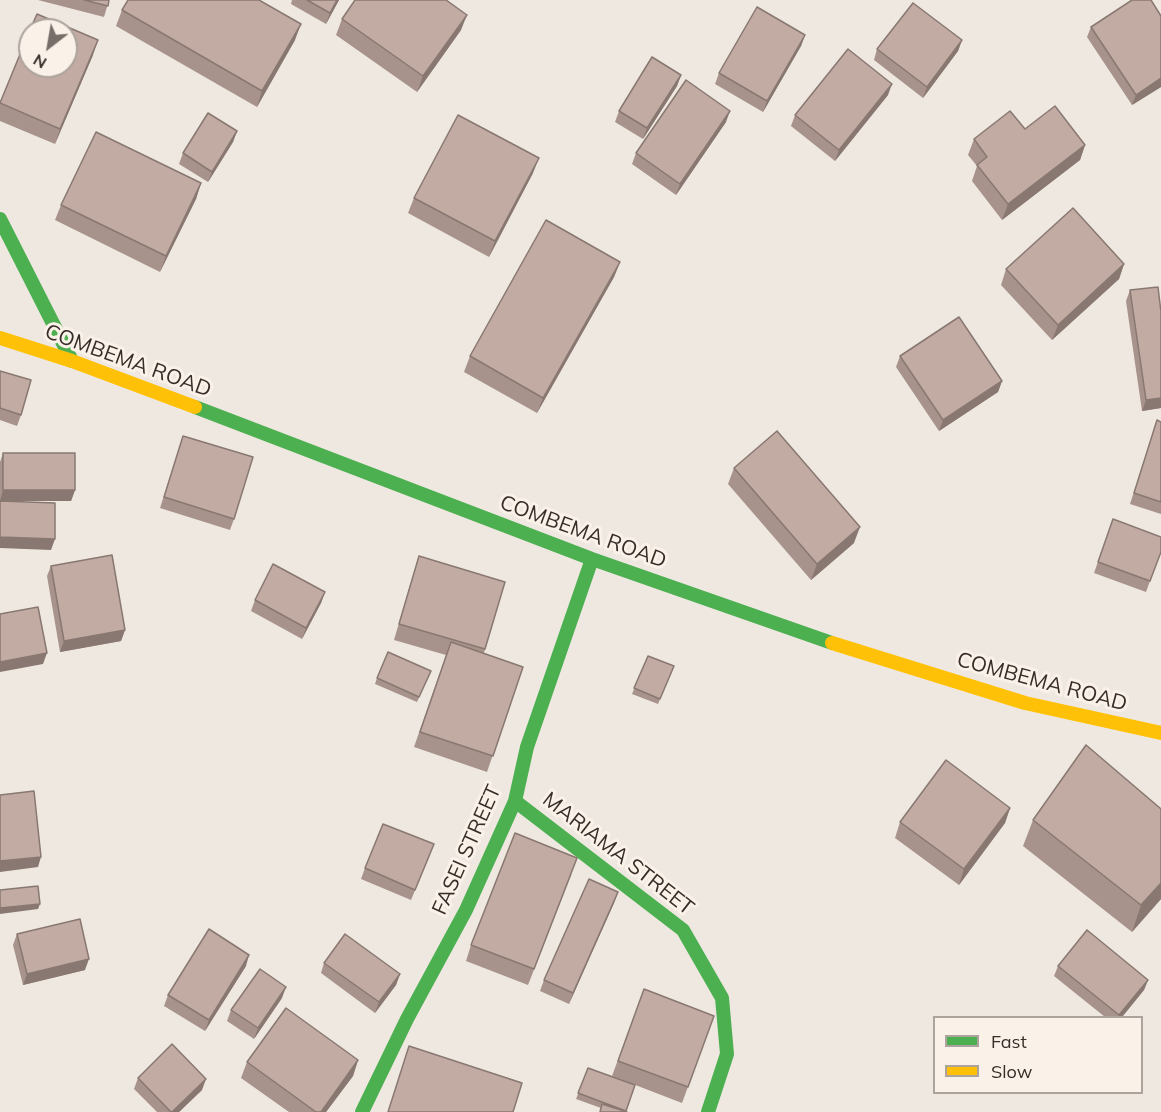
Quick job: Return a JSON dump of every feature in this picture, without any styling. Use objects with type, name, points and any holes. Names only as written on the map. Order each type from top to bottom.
[{"type":"street","points":[[0,219],[72,361]]},
{"type":"street","name":"COMBEMA ROAD","points":[[0,338],[72,361],[273,436],[592,559],[844,647],[1025,703],[1161,733]]},
{"type":"street","name":"FASEI STREET","points":[[362,1112],[407,1019],[466,909],[515,801],[527,747],[592,559]]},
{"type":"street","name":"MARIAMA STREET","points":[[515,801],[683,930],[722,998],[727,1054],[708,1112]]},
{"type":"building","points":[[84,0],[109,0],[108,6]]},
{"type":"building","points":[[128,0],[259,0],[301,24],[262,91],[122,10]]},
{"type":"building","points":[[307,0],[337,0],[330,13]]},
{"type":"building","points":[[355,0],[446,0],[467,15],[423,76],[342,19]]},
{"type":"building","points":[[1132,0],[1151,0],[1161,16],[1161,78],[1136,95],[1091,27]]},
{"type":"building","points":[[913,3],[962,40],[927,87],[877,49]]},
{"type":"building","points":[[757,7],[805,35],[767,101],[719,73]]},
{"type":"building","points":[[78,31],[98,40],[60,129],[0,103],[18,59],[18,78],[78,78]]},
{"type":"building","points":[[848,49],[892,84],[839,150],[795,115]]},
{"type":"building","points":[[652,57],[681,75],[647,128],[619,111]]},
{"type":"building","points":[[686,80],[730,111],[680,184],[636,153]]},
{"type":"building","points":[[1055,106],[1085,145],[1008,204],[977,165],[987,157],[974,139],[1010,111],[1025,129]]},
{"type":"building","points":[[208,113],[237,131],[212,172],[183,153]]},
{"type":"building","points":[[458,115],[539,158],[495,241],[414,198]]},
{"type":"building","points":[[96,132],[201,183],[166,256],[61,205]]},
{"type":"building","points":[[1073,208],[1124,264],[1058,325],[1006,269]]},
{"type":"building","points":[[546,220],[620,262],[543,398],[470,356]]},
{"type":"building","points":[[1158,287],[1161,312],[1161,398],[1146,400],[1130,290]]},
{"type":"building","points":[[959,317],[1002,381],[943,420],[900,356]]},
{"type":"building","points":[[0,371],[31,380],[21,415],[0,408]]},
{"type":"building","points":[[1157,420],[1161,422],[1161,502],[1134,493]]},
{"type":"building","points":[[777,431],[860,527],[817,564],[734,468]]},
{"type":"building","points":[[183,436],[253,457],[234,519],[164,497]]},
{"type":"building","points":[[3,453],[75,453],[75,490],[3,490]]},
{"type":"building","points":[[0,501],[55,503],[55,539],[0,537]]},
{"type":"building","points":[[1113,519],[1161,537],[1161,552],[1150,581],[1098,562]]},
{"type":"building","points":[[112,555],[125,630],[64,641],[51,566]]},
{"type":"building","points":[[419,556],[505,582],[485,649],[399,624]]},
{"type":"building","points":[[273,564],[325,592],[306,628],[255,600]]},
{"type":"building","points":[[38,607],[47,653],[0,662],[0,614]]},
{"type":"building","points":[[451,642],[523,667],[493,756],[420,732]]},
{"type":"building","points":[[388,652],[431,671],[419,697],[377,678]]},
{"type":"building","points":[[648,656],[674,666],[660,699],[634,688]]},
{"type":"building","points":[[1086,745],[1161,809],[1161,883],[1141,905],[1033,820]]},
{"type":"building","points":[[946,760],[1010,808],[964,869],[900,822]]},
{"type":"building","points":[[34,791],[41,857],[0,861],[0,795]]},
{"type":"building","points":[[383,824],[434,844],[415,890],[365,868]]},
{"type":"building","points":[[515,833],[577,858],[534,969],[471,945]]},
{"type":"building","points":[[589,879],[618,892],[573,993],[544,980]]},
{"type":"building","points":[[38,886],[40,904],[0,908],[0,890]]},
{"type":"building","points":[[80,919],[89,959],[27,974],[17,934]]},
{"type":"building","points":[[209,929],[249,955],[209,1020],[168,995]]},
{"type":"building","points":[[1087,930],[1148,980],[1119,1015],[1058,966]]},
{"type":"building","points":[[345,934],[400,974],[379,1002],[324,963]]},
{"type":"building","points":[[260,969],[286,987],[258,1028],[231,1010]]},
{"type":"building","points":[[644,989],[714,1016],[688,1087],[618,1061]]},
{"type":"building","points":[[286,1008],[358,1060],[321,1112],[316,1112],[247,1062]]},
{"type":"building","points":[[172,1044],[206,1079],[171,1112],[138,1078]]},
{"type":"building","points":[[409,1046],[522,1083],[513,1112],[388,1112]]},
{"type":"building","points":[[588,1068],[635,1085],[626,1111],[578,1093]]},
{"type":"building","points":[[602,1104],[627,1112],[600,1112]]},
{"type":"traffic: fast","points":[[0,219],[72,361]]},
{"type":"traffic: fast","points":[[195,407],[592,559],[832,643]]},
{"type":"traffic: fast","points":[[362,1112],[407,1019],[466,910],[515,801],[527,747],[592,559]]},
{"type":"traffic: fast","points":[[515,801],[683,930],[722,998],[727,1054],[708,1112]]},
{"type":"traffic: slow","points":[[0,338],[72,361],[195,407]]},
{"type":"traffic: slow","points":[[832,643],[1025,703],[1161,733]]}]
